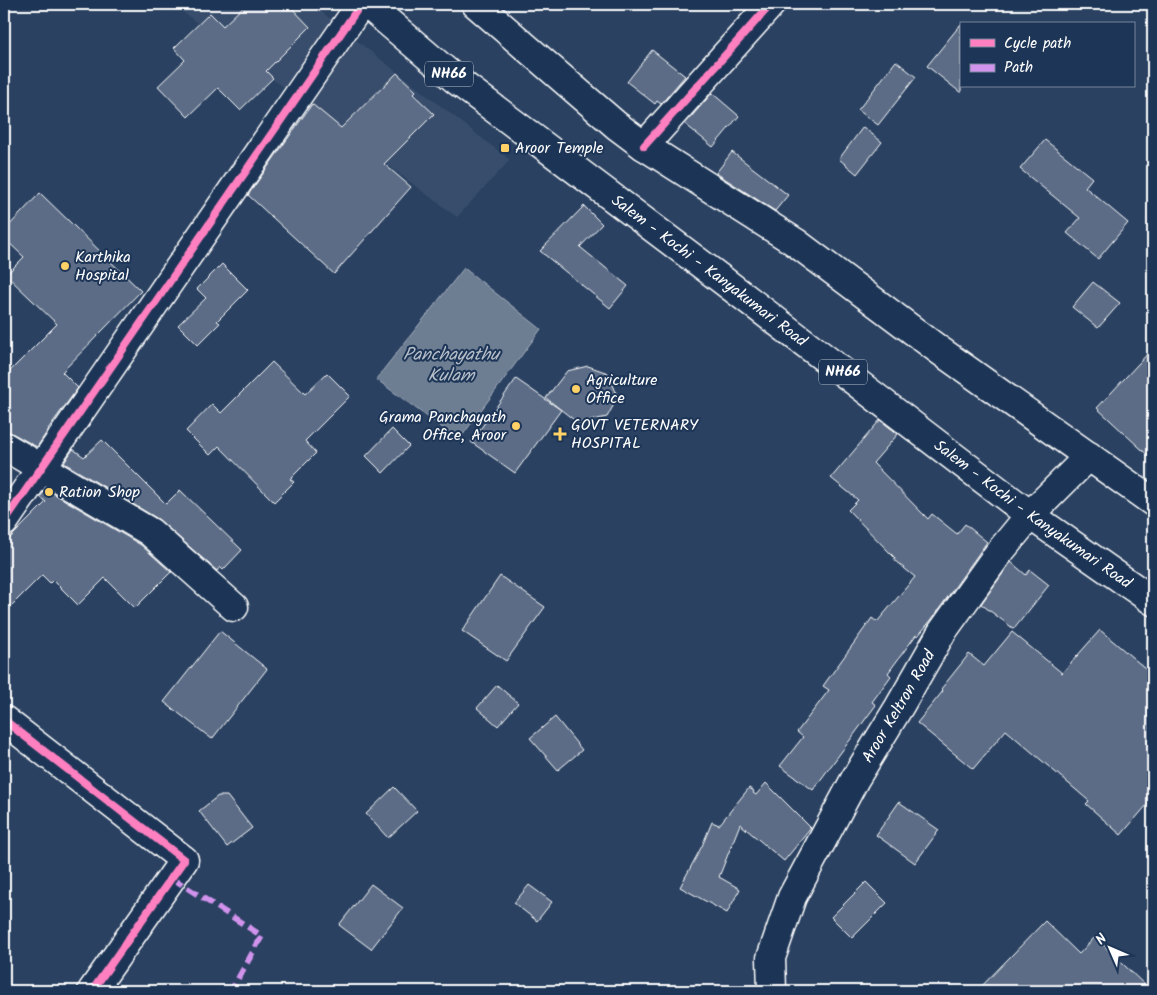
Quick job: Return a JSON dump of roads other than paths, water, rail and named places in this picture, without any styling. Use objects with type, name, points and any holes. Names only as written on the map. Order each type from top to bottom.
[{"type":"main road","points":[[4,522],[361,4]]},
{"type":"main road","name":"Salem - Kochi - Kanyakumari Road","points":[[367,4],[455,79],[1030,515],[1153,601]]},
{"type":"main road","points":[[476,4],[616,125],[644,146],[795,242],[939,350],[1153,502]]},
{"type":"main road","points":[[644,146],[771,4]]},
{"type":"main road","points":[[4,446],[150,532],[234,607]]},
{"type":"main road","name":"Aroor Keltron Road","points":[[772,991],[771,958],[792,897],[855,779],[942,632],[998,554],[1030,515],[1089,456]]},
{"type":"main road","points":[[4,720],[184,860],[92,991]]},
{"type":"water","name":"Panchayathu Kulam","points":[[464,268],[541,329],[459,440],[376,379]]},
{"type":"place","name":"Aroor Temple","points":[[505,148]]},
{"type":"place","name":"Karthika Hospital","points":[[65,266]]},
{"type":"place","name":"Agriculture Office","points":[[576,389]]},
{"type":"place","name":"Grama Panchayath Office, Aroor","points":[[516,426]]},
{"type":"place","name":"GOVT VETERNARY HOSPITAL","points":[[560,434]]},
{"type":"place","name":"Ration Shop","points":[[49,492]]}]
